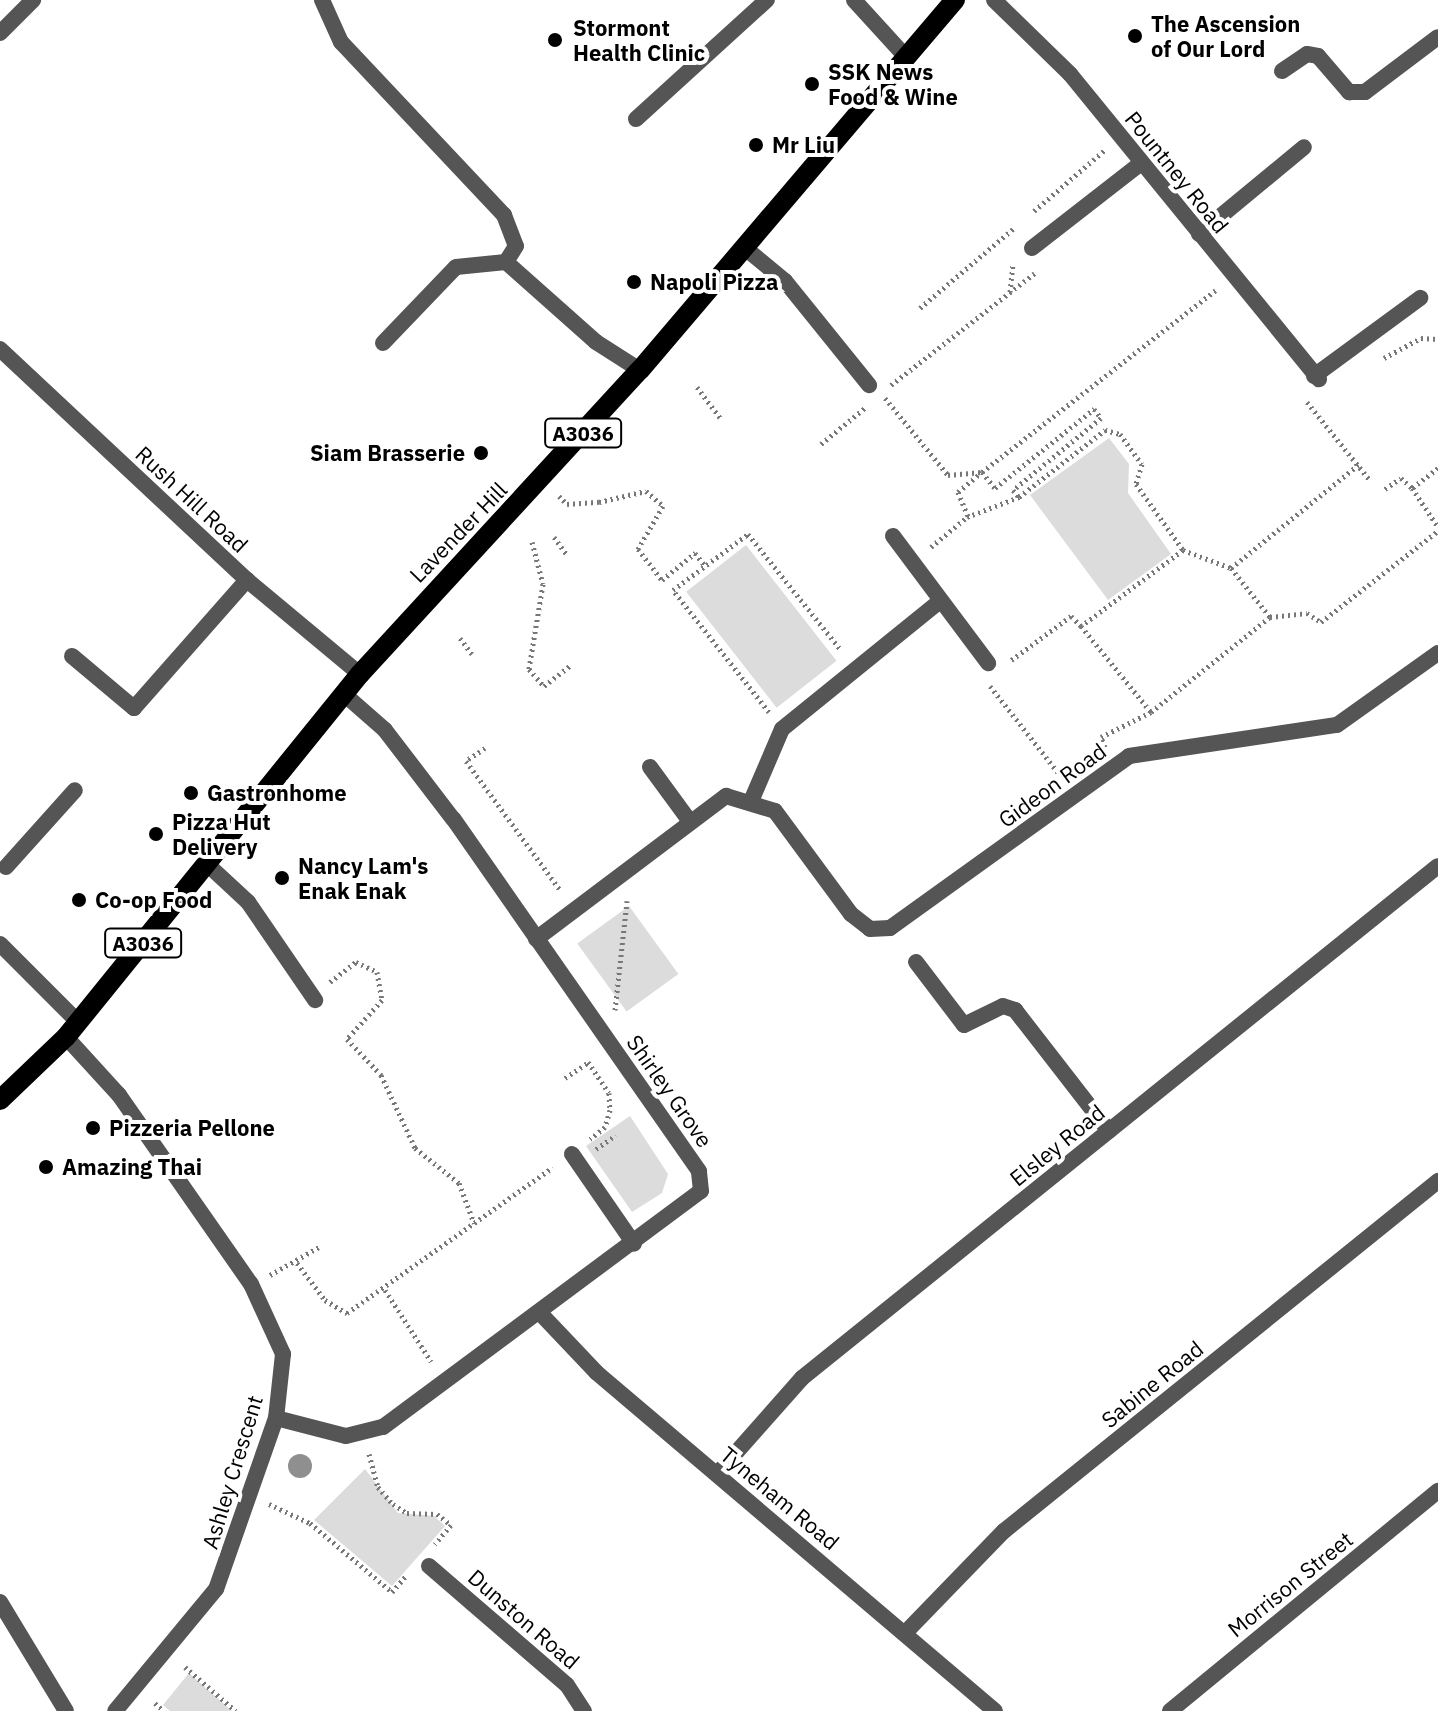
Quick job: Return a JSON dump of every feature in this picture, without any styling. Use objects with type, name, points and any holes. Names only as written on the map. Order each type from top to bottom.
[{"type":"main road","name":"Lavender Hill","points":[[0,1100],[72,1029],[360,674],[640,370],[955,0]]},
{"type":"street","points":[[0,33],[33,0]]},
{"type":"street","points":[[322,0],[341,42],[504,215],[516,246],[506,262]]},
{"type":"street","points":[[636,119],[767,0]]},
{"type":"street","points":[[854,0],[905,56]]},
{"type":"street","name":"Pountney Road","points":[[994,0],[1070,74],[1316,378]]},
{"type":"street","points":[[1282,71],[1307,54],[1318,56],[1349,92],[1365,92],[1438,37]]},
{"type":"street","points":[[1199,234],[1304,147]]},
{"type":"street","points":[[1032,248],[1141,163]]},
{"type":"street","points":[[745,248],[785,281],[875,389]]},
{"type":"street","points":[[383,343],[456,267],[506,262],[596,342],[640,370]]},
{"type":"street","points":[[1316,378],[1420,298]]},
{"type":"street","name":"Rush Hill Road","points":[[0,349],[247,580],[360,674]]},
{"type":"street","points":[[893,536],[939,602],[988,663]]},
{"type":"street","points":[[72,656],[134,708],[247,580]]},
{"type":"street","points":[[536,939],[688,819],[726,796],[752,799],[782,729],[939,602]]},
{"type":"street","name":"Gideon Road","points":[[752,799],[775,811],[870,929],[910,920],[1073,793],[1129,756],[1337,725],[1438,653]]},
{"type":"street","name":"Shirley Grove","points":[[344,694],[392,739],[612,1046],[702,1179],[694,1199],[541,1314],[364,1433]]},
{"type":"street","points":[[650,767],[688,819]]},
{"type":"street","points":[[6,867],[75,790]]},
{"type":"street","points":[[207,864],[248,902],[315,1000]]},
{"type":"street","name":"Elsley Road","points":[[718,1473],[802,1378],[1438,866]]},
{"type":"street","name":"Ashley Crescent","points":[[0,944],[72,1029],[251,1284],[283,1354],[276,1418],[250,1496],[204,1609],[115,1711]]},
{"type":"street","points":[[916,962],[964,1025],[1003,1006],[1015,1010],[1109,1131]]},
{"type":"street","points":[[572,1154],[634,1244]]},
{"type":"street","name":"Sabine Road","points":[[905,1633],[1004,1531],[1438,1181]]},
{"type":"street","name":"Tyneham Road","points":[[541,1314],[597,1373],[995,1711]]},
{"type":"street","points":[[276,1418],[346,1436],[364,1433]]},
{"type":"street","name":"Morrison Street","points":[[1170,1711],[1438,1491]]},
{"type":"street","name":"Dunston Road","points":[[422,1564],[567,1685],[584,1711]]},
{"type":"street","points":[[0,1602],[66,1711]]},
{"type":"path","points":[[982,472],[948,475],[875,389],[1042,268]]},
{"type":"path","points":[[967,517],[970,506],[958,492],[1232,277]]},
{"type":"path","points":[[1403,348],[1438,339]]},
{"type":"path","points":[[1316,378],[1296,388],[1369,479]]},
{"type":"path","points":[[697,387],[720,418]]},
{"type":"path","points":[[982,472],[995,488],[1094,409],[1101,418],[1013,490],[1019,497]]},
{"type":"path","points":[[821,444],[859,413]]},
{"type":"path","points":[[912,564],[967,517],[1019,497],[1105,430],[1120,434],[1142,464],[1136,484],[1183,550],[1231,568],[1270,617]]},
{"type":"path","points":[[1231,568],[1358,465]]},
{"type":"path","points":[[1412,488],[1438,468]]},
{"type":"path","points":[[1073,793],[1005,713],[986,678],[1071,616],[1151,712],[1270,617],[1307,613],[1321,622],[1438,529],[1412,488],[1401,478],[1385,489]]},
{"type":"path","points":[[542,479],[567,504],[646,491],[663,506],[638,549],[662,580],[695,553],[705,566]]},
{"type":"path","points":[[782,729],[673,590],[748,534],[856,668]]},
{"type":"path","points":[[554,537],[567,555]]},
{"type":"path","points":[[532,542],[543,584],[529,669],[544,686],[570,666]]},
{"type":"path","points":[[1081,626],[1183,550]]},
{"type":"path","points":[[460,638],[472,654]]},
{"type":"path","points":[[485,748],[466,761],[560,891]]},
{"type":"path","points":[[565,1078],[612,1046],[630,864]]},
{"type":"path","points":[[315,1000],[356,962],[377,972],[382,1000],[347,1039],[381,1075],[415,1148],[459,1183],[474,1223]]},
{"type":"path","points":[[297,1263],[325,1300],[347,1313],[385,1290],[605,1127],[610,1110],[609,1093],[588,1062]]},
{"type":"path","points":[[251,1284],[297,1263],[319,1247]]},
{"type":"path","points":[[385,1290],[444,1382]]},
{"type":"path","points":[[250,1496],[310,1523],[392,1592],[422,1564],[451,1525],[437,1514],[407,1513],[393,1504],[378,1487],[364,1433]]},
{"type":"path","points":[[185,1667],[236,1711]]},
{"type":"path","points":[[155,1703],[164,1711]]},
{"type":"shaded area","points":[[1109,438],[1129,464],[1128,493],[1171,554],[1108,600],[1030,495]]},
{"type":"shaded area","points":[[746,545],[837,661],[777,708],[686,592]]},
{"type":"shaded area","points":[[629,906],[678,974],[627,1012],[577,944]]},
{"type":"shaded area","points":[[630,1116],[668,1174],[662,1193],[632,1212],[586,1146]]},
{"type":"shaded area","points":[[365,1469],[398,1513],[434,1516],[445,1526],[392,1586],[314,1520]]},
{"type":"shaded area","points":[[189,1673],[232,1711],[170,1711],[163,1705]]},
{"type":"place","name":"The Ascension of Our Lord","points":[[1135,36]]},
{"type":"place","name":"Stormont Health Clinic","points":[[555,40]]},
{"type":"place","name":"SSK News Food & Wine","points":[[812,84]]},
{"type":"place","name":"Mr Liu","points":[[756,145]]},
{"type":"place","name":"Napoli Pizza","points":[[634,282]]},
{"type":"place","name":"Siam Brasserie","points":[[481,453]]},
{"type":"place","name":"Gastronhome","points":[[191,793]]},
{"type":"place","name":"Pizza Hut Delivery","points":[[156,834]]},
{"type":"place","name":"Nancy Lam's Enak Enak","points":[[282,878]]},
{"type":"place","name":"Co-op Food","points":[[79,900]]},
{"type":"place","name":"Pizzeria Pellone","points":[[93,1128]]},
{"type":"place","name":"Amazing Thai","points":[[46,1167]]}]
